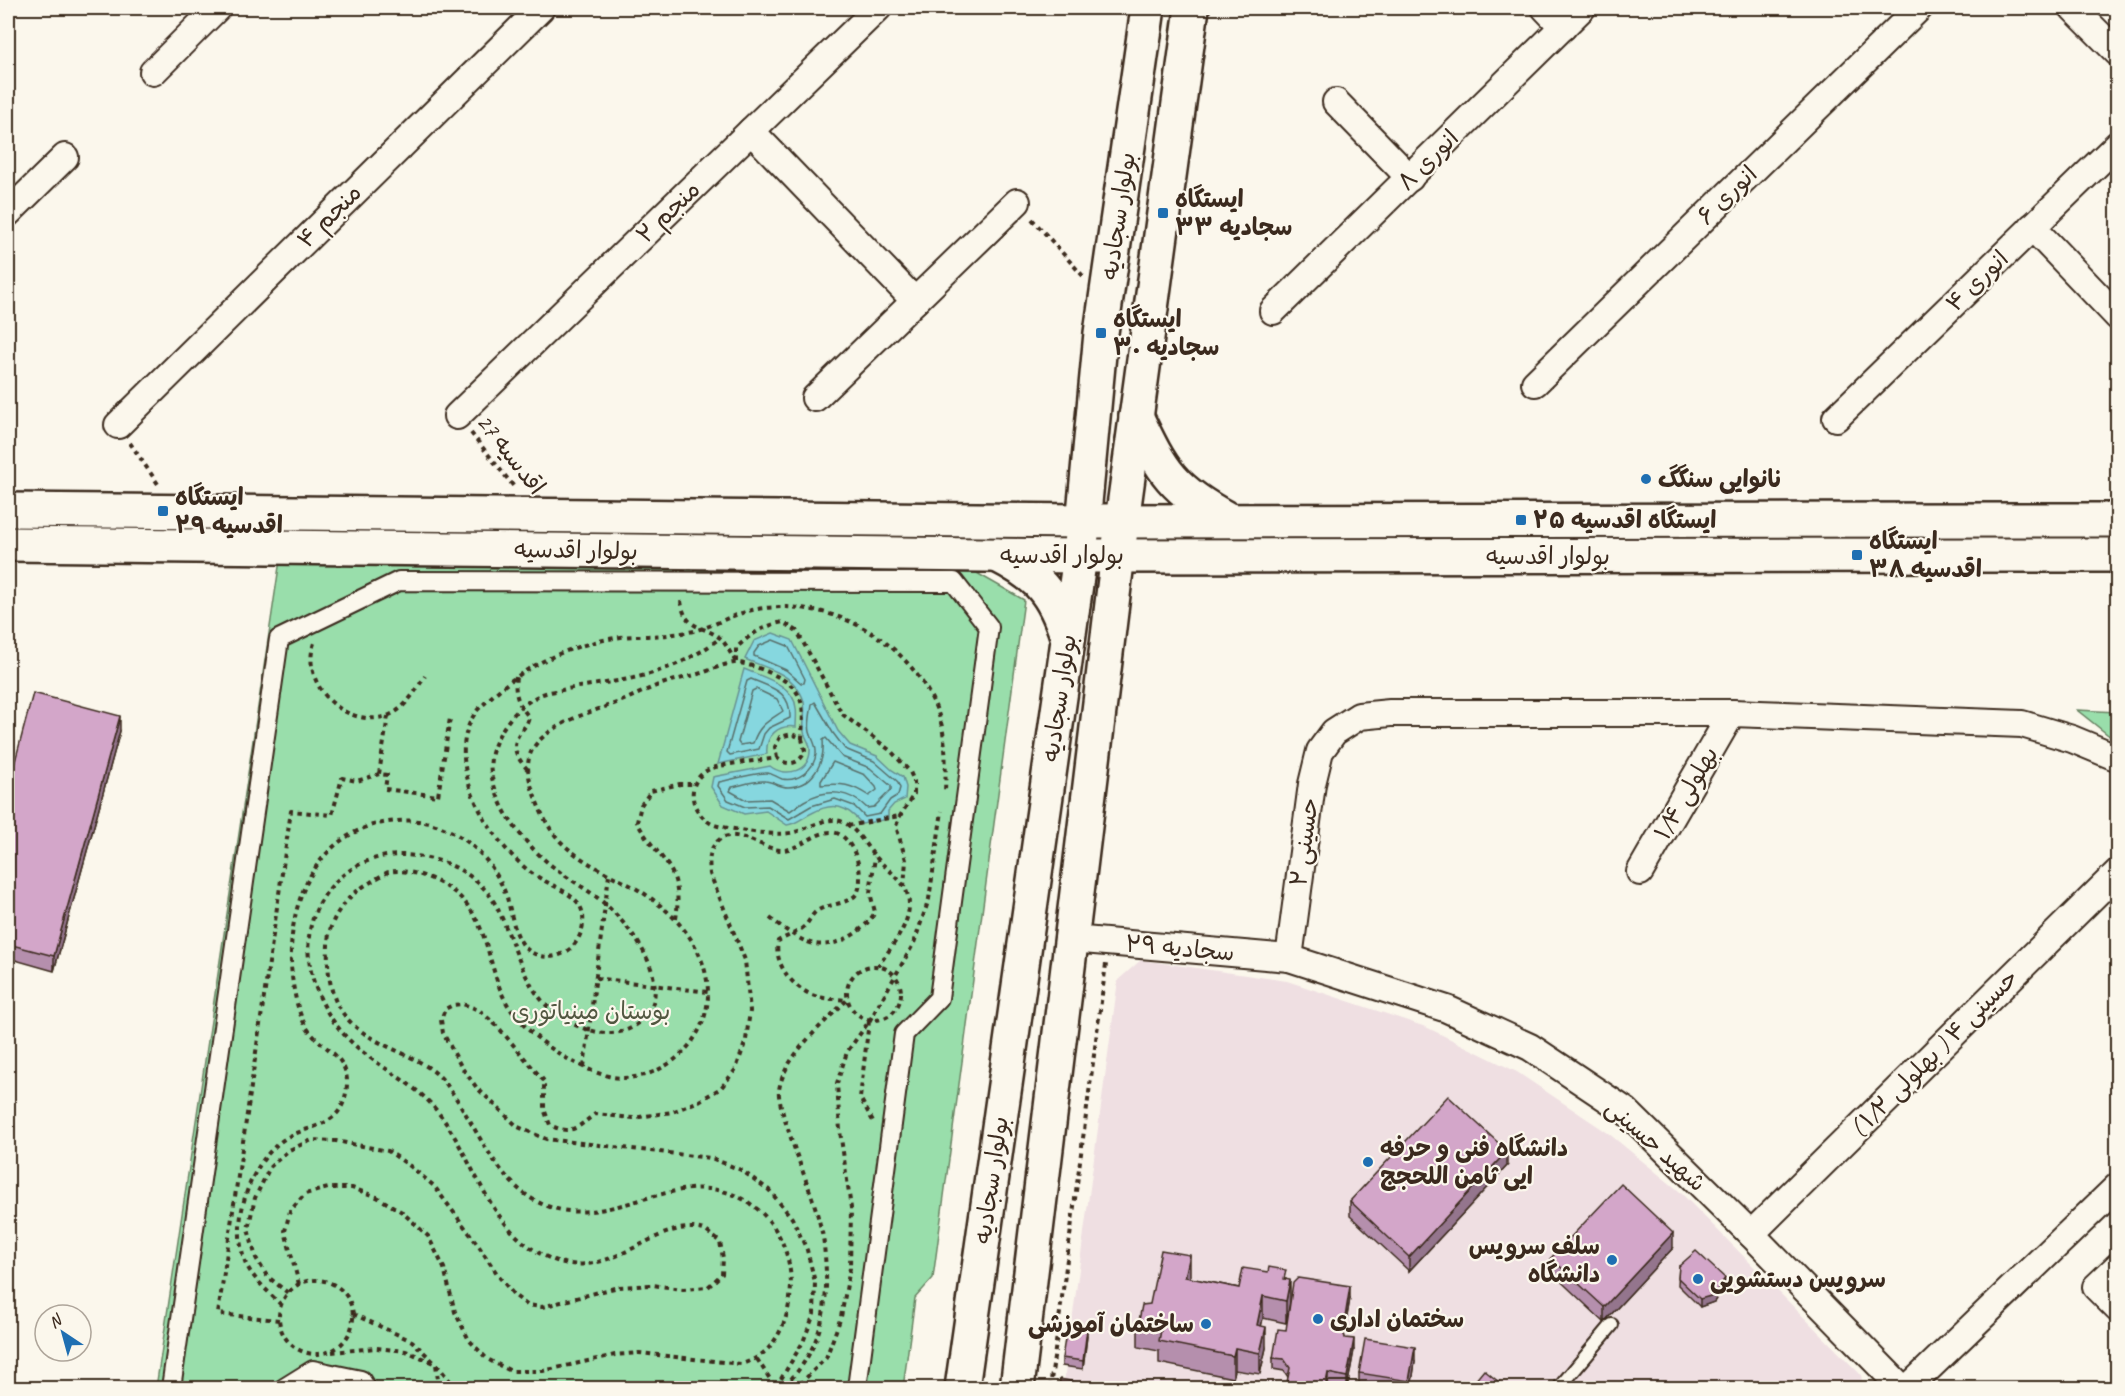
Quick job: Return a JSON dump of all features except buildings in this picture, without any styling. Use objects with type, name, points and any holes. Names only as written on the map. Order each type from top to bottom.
[{"type":"main road","name":"بولوار سجادیه","points":[[962,1389],[1080,556],[1105,302],[1148,8]]},
{"type":"main road","name":"بولوار سجادیه","points":[[1017,1389],[1122,521],[1192,8]]},
{"type":"main road","points":[[1136,416],[1152,449],[1173,481],[1202,505],[1231,521]]},
{"type":"main road","name":"بولوار اقدسیه","points":[[8,510],[1082,521],[2118,520]]},
{"type":"main road","name":"بولوار اقدسیه","points":[[8,544],[1080,556],[2118,555]]},
{"type":"main road","points":[[997,555],[1017,565],[1040,584],[1058,610],[1068,639]]},
{"type":"street","points":[[153,72],[217,8]]},
{"type":"street","name":"منجم ۴","points":[[118,425],[541,8]]},
{"type":"street","name":"منجم ۲","points":[[457,416],[878,8]]},
{"type":"street","points":[[1545,8],[1563,27]]},
{"type":"street","name":"انوری ۸","points":[[1273,311],[1582,8]]},
{"type":"street","name":"انوری ۶","points":[[1534,383],[1919,8]]},
{"type":"street","points":[[2073,8],[2118,53]]},
{"type":"street","points":[[1336,102],[1410,178]]},
{"type":"street","points":[[751,131],[915,301]]},
{"type":"street","name":"انوری ۴","points":[[1836,418],[2118,144]]},
{"type":"street","points":[[8,213],[65,157]]},
{"type":"street","points":[[815,398],[1017,202]]},
{"type":"street","points":[[2032,227],[2118,317]]},
{"type":"street","points":[[171,1389],[279,639],[399,581],[954,582],[989,627],[939,998],[904,1034],[857,1389]]},
{"type":"street","name":"حسینی ۲","points":[[1289,958],[1312,784],[1320,751],[1334,732],[1359,716],[1390,713],[1732,713]]},
{"type":"street","points":[[1732,713],[2022,724],[2072,738],[2118,758]]},
{"type":"street","name":"بهلولی ۱/۴","points":[[1640,872],[1732,713]]},
{"type":"street","name":"حسینی ۴ ( بهلولی ۱/۲ )","points":[[1751,1234],[2118,872]]},
{"type":"street","name":"سجادیه ۲۹","points":[[1072,939],[1289,958]]},
{"type":"street","name":"شهید حسینی","points":[[1289,958],[1447,1009],[1530,1047],[1626,1111],[1751,1234],[1902,1389]]},
{"type":"street","points":[[1908,1389],[2118,1186]]},
{"type":"street","points":[[2117,1267],[2096,1287],[2118,1310]]},
{"type":"street","points":[[284,1389],[313,1371],[361,1380],[366,1389]]},
{"type":"lane","points":[[1560,1389],[1612,1325]]},
{"type":"path","points":[[1017,202],[1105,302]]},
{"type":"path","name":"اقدسیه 27","points":[[457,416],[537,515]]},
{"type":"path","points":[[118,425],[177,512]]},
{"type":"path","points":[[680,582],[682,605],[688,620],[720,638],[736,662]]},
{"type":"path","points":[[281,1305],[247,1266],[239,1228],[246,1195],[261,1162],[281,1140],[330,1121],[340,1109],[346,1095],[347,1079],[343,1064],[334,1052],[321,1043],[307,1028],[298,1009],[293,981],[291,950],[297,904],[308,877],[329,849],[358,830],[390,820],[425,822],[454,832],[477,849],[493,871],[505,892],[519,940],[527,951],[537,956],[552,958],[567,952],[577,941],[584,925],[581,907],[571,896],[532,874],[513,857],[489,826],[471,792],[464,766],[465,739],[474,715],[490,698],[516,677],[538,663],[584,644],[623,637],[662,636],[701,629],[746,611],[784,607],[827,612],[864,627],[894,649],[921,679],[939,715],[946,752],[945,790],[929,899],[914,943],[870,1020],[847,1052],[837,1083],[840,1131],[851,1209],[849,1268],[841,1317],[826,1358],[800,1384]]},
{"type":"path","points":[[331,614],[318,630],[312,649],[312,669],[318,687],[331,703],[348,713],[367,718],[388,716],[414,694],[425,676]]},
{"type":"path","points":[[736,662],[736,648],[753,632],[783,622],[797,631],[842,714],[891,751],[910,772],[914,781],[914,794],[896,826],[906,860],[904,888],[909,906],[902,931],[878,966]]},
{"type":"path","points":[[288,1293],[267,1276],[256,1258],[248,1229],[255,1198],[270,1167],[289,1150],[312,1140],[336,1141],[388,1151],[410,1166],[434,1186],[500,1278],[514,1295],[527,1305],[542,1307],[618,1287],[651,1286],[683,1289],[708,1287],[722,1274],[723,1258],[720,1242],[707,1231],[687,1228],[665,1233],[611,1259],[587,1264],[569,1264],[547,1258],[524,1242],[507,1226],[489,1200],[447,1124],[433,1106],[407,1082],[358,1049],[336,1026],[320,999],[309,966],[308,937],[319,904],[334,881],[356,866],[382,856],[415,855],[442,860],[469,875],[489,894],[502,917],[530,985],[546,1005],[566,1022],[589,1031],[615,1034],[634,1027],[652,1010],[656,986],[649,960],[606,905],[543,858],[510,821],[498,798],[490,772],[491,751],[506,722],[521,707],[540,694],[659,671],[696,656],[720,638]]},
{"type":"path","points":[[299,1284],[285,1231],[291,1211],[305,1194],[328,1188],[352,1188],[377,1197],[402,1212],[428,1236],[444,1268],[455,1312],[469,1341],[487,1359],[511,1371],[543,1371],[615,1355],[639,1353],[741,1364],[758,1359],[775,1341],[785,1320],[792,1295],[791,1270],[783,1246],[770,1221],[745,1200],[718,1190],[696,1188],[673,1190],[606,1208],[572,1212],[550,1207],[529,1198],[509,1179],[489,1153],[442,1078],[424,1065],[359,1030],[336,1003],[328,969],[328,937],[337,913],[356,890],[388,872],[413,873],[444,885],[464,900],[478,922],[486,942],[493,973],[505,1001],[518,1020],[553,1049],[584,1067],[611,1078],[634,1078],[656,1072],[677,1059],[694,1041],[704,1018],[708,993],[702,958],[688,934],[650,897],[590,865],[557,838],[544,820],[532,791],[528,771],[529,755],[537,742],[552,730],[574,717],[656,686],[736,662],[777,676],[790,683],[799,694],[803,706],[802,740],[805,751],[799,761],[788,764],[777,758],[717,767],[705,771],[694,784],[691,796],[699,814],[716,826],[781,835],[797,832],[827,820],[843,822],[856,833],[904,888]]},
{"type":"path","points":[[516,677],[514,691],[521,707],[529,717],[527,726],[520,733],[514,746],[517,758],[528,771]]},
{"type":"path","points":[[380,774],[388,716]]},
{"type":"path","points":[[279,1320],[218,1314],[291,811],[332,814],[342,778],[357,781],[380,774],[387,775],[385,789],[438,796],[450,718]]},
{"type":"path","points":[[777,758],[775,747],[780,737],[792,734],[802,740]]},
{"type":"path","points":[[676,920],[677,885],[670,867],[646,838],[637,822],[641,805],[651,791],[680,784],[694,784]]},
{"type":"path","points":[[848,826],[900,816]]},
{"type":"path","points":[[781,1379],[803,1342],[814,1314],[815,1282],[807,1250],[792,1218],[769,1190],[741,1170],[711,1158],[546,1139],[518,1127],[477,1088],[462,1068],[443,1033],[441,1020],[445,1009],[453,1005],[464,1004],[479,1010],[498,1027],[544,1081],[543,1110],[550,1125],[561,1131],[571,1130],[581,1125],[595,1114],[633,1118],[672,1112],[699,1101],[721,1088],[736,1070],[746,1040],[750,1011],[745,960],[732,924],[717,896],[710,874],[710,850],[719,840],[730,835],[781,850],[818,834],[834,832],[848,841],[857,858],[860,878],[858,892],[852,899],[815,912],[806,925],[778,941],[776,950],[781,968],[800,988],[817,997],[847,1000]]},
{"type":"path","points":[[770,918],[816,945],[837,942],[861,930],[875,912],[870,893],[875,856]]},
{"type":"path","points":[[584,1067],[609,875]]},
{"type":"path","points":[[1050,1389],[1109,942]]},
{"type":"path","points":[[867,966],[878,966],[888,969],[896,976],[901,986],[901,997],[897,1007],[890,1015],[880,1020],[870,1020],[860,1017],[852,1009],[847,1000],[846,989],[850,979],[857,971],[867,966]]},
{"type":"path","points":[[596,978],[708,993]]},
{"type":"path","points":[[791,1379],[801,1368],[821,1331],[826,1305],[827,1275],[822,1230],[778,1092],[785,1070],[805,1043],[847,1000]]},
{"type":"path","points":[[870,1020],[860,1098],[888,1150]]},
{"type":"path","points":[[319,1354],[333,1350],[344,1341],[351,1328],[353,1314],[349,1300],[340,1288],[327,1282],[313,1280],[299,1284],[288,1293],[281,1305],[279,1320],[283,1334],[292,1345],[304,1352],[319,1354],[376,1348],[406,1351],[436,1364]]},
{"type":"path","points":[[353,1314],[412,1341],[436,1364],[456,1389]]},
{"type":"path","points":[[758,1359],[772,1382]]},
{"type":"path","points":[[436,1364],[438,1389]]},
{"type":"path","points":[[637,1389],[662,1389]]},
{"type":"shaded area","name":"دانشگاه فنی و حرفه ایی ثامن اللحجج","points":[[1141,960],[1287,981],[1426,1027],[1517,1072],[1608,1133],[1679,1191],[1861,1375],[1863,1388],[1063,1388],[1118,980]]},
{"type":"green space","name":"بوستان مینیاتوری","points":[[280,560],[954,560],[1024,600],[933,1278],[915,1298],[903,1388],[156,1388]]},
{"type":"green space","points":[[2077,710],[2117,712],[2117,742]]},
{"type":"water","points":[[773,633],[792,640],[838,731],[850,745],[877,756],[903,777],[906,787],[905,799],[894,804],[888,811],[888,819],[862,824],[845,809],[834,806],[820,809],[787,825],[766,811],[744,814],[723,805],[711,787],[713,777],[770,766],[783,772],[796,771],[802,768],[809,757],[810,747],[804,732],[805,708],[799,691],[784,676],[745,659],[754,641]]},
{"type":"water","points":[[744,669],[776,682],[790,693],[796,708],[796,727],[778,729],[768,742],[767,754],[718,764]]},
{"type":"place","name":"ایستگاه سجادیه ۳۳","points":[[1163,213]]},
{"type":"place","name":"ایستگاه سجادیه ۳۰","points":[[1101,333]]},
{"type":"place","name":"نانوایی سنگگ","points":[[1646,479]]},
{"type":"place","name":"ایستگاه اقدسیه ۲۹","points":[[163,511]]},
{"type":"place","name":"ایستگاه اقدسیه ۲۵","points":[[1521,520]]},
{"type":"place","name":"ایستگاه اقدسیه ۳۸","points":[[1857,555]]},
{"type":"place","name":"دانشگاه فنی و حرفه ایی ثامن اللحجج","points":[[1368,1162]]},
{"type":"place","name":"سلف سرویس دانشگاه","points":[[1612,1260]]},
{"type":"place","name":"سرویس دستشویی","points":[[1698,1279]]},
{"type":"place","name":"سختمان اداری","points":[[1318,1319]]},
{"type":"place","name":"ساختمان آموزشی","points":[[1206,1324]]}]
